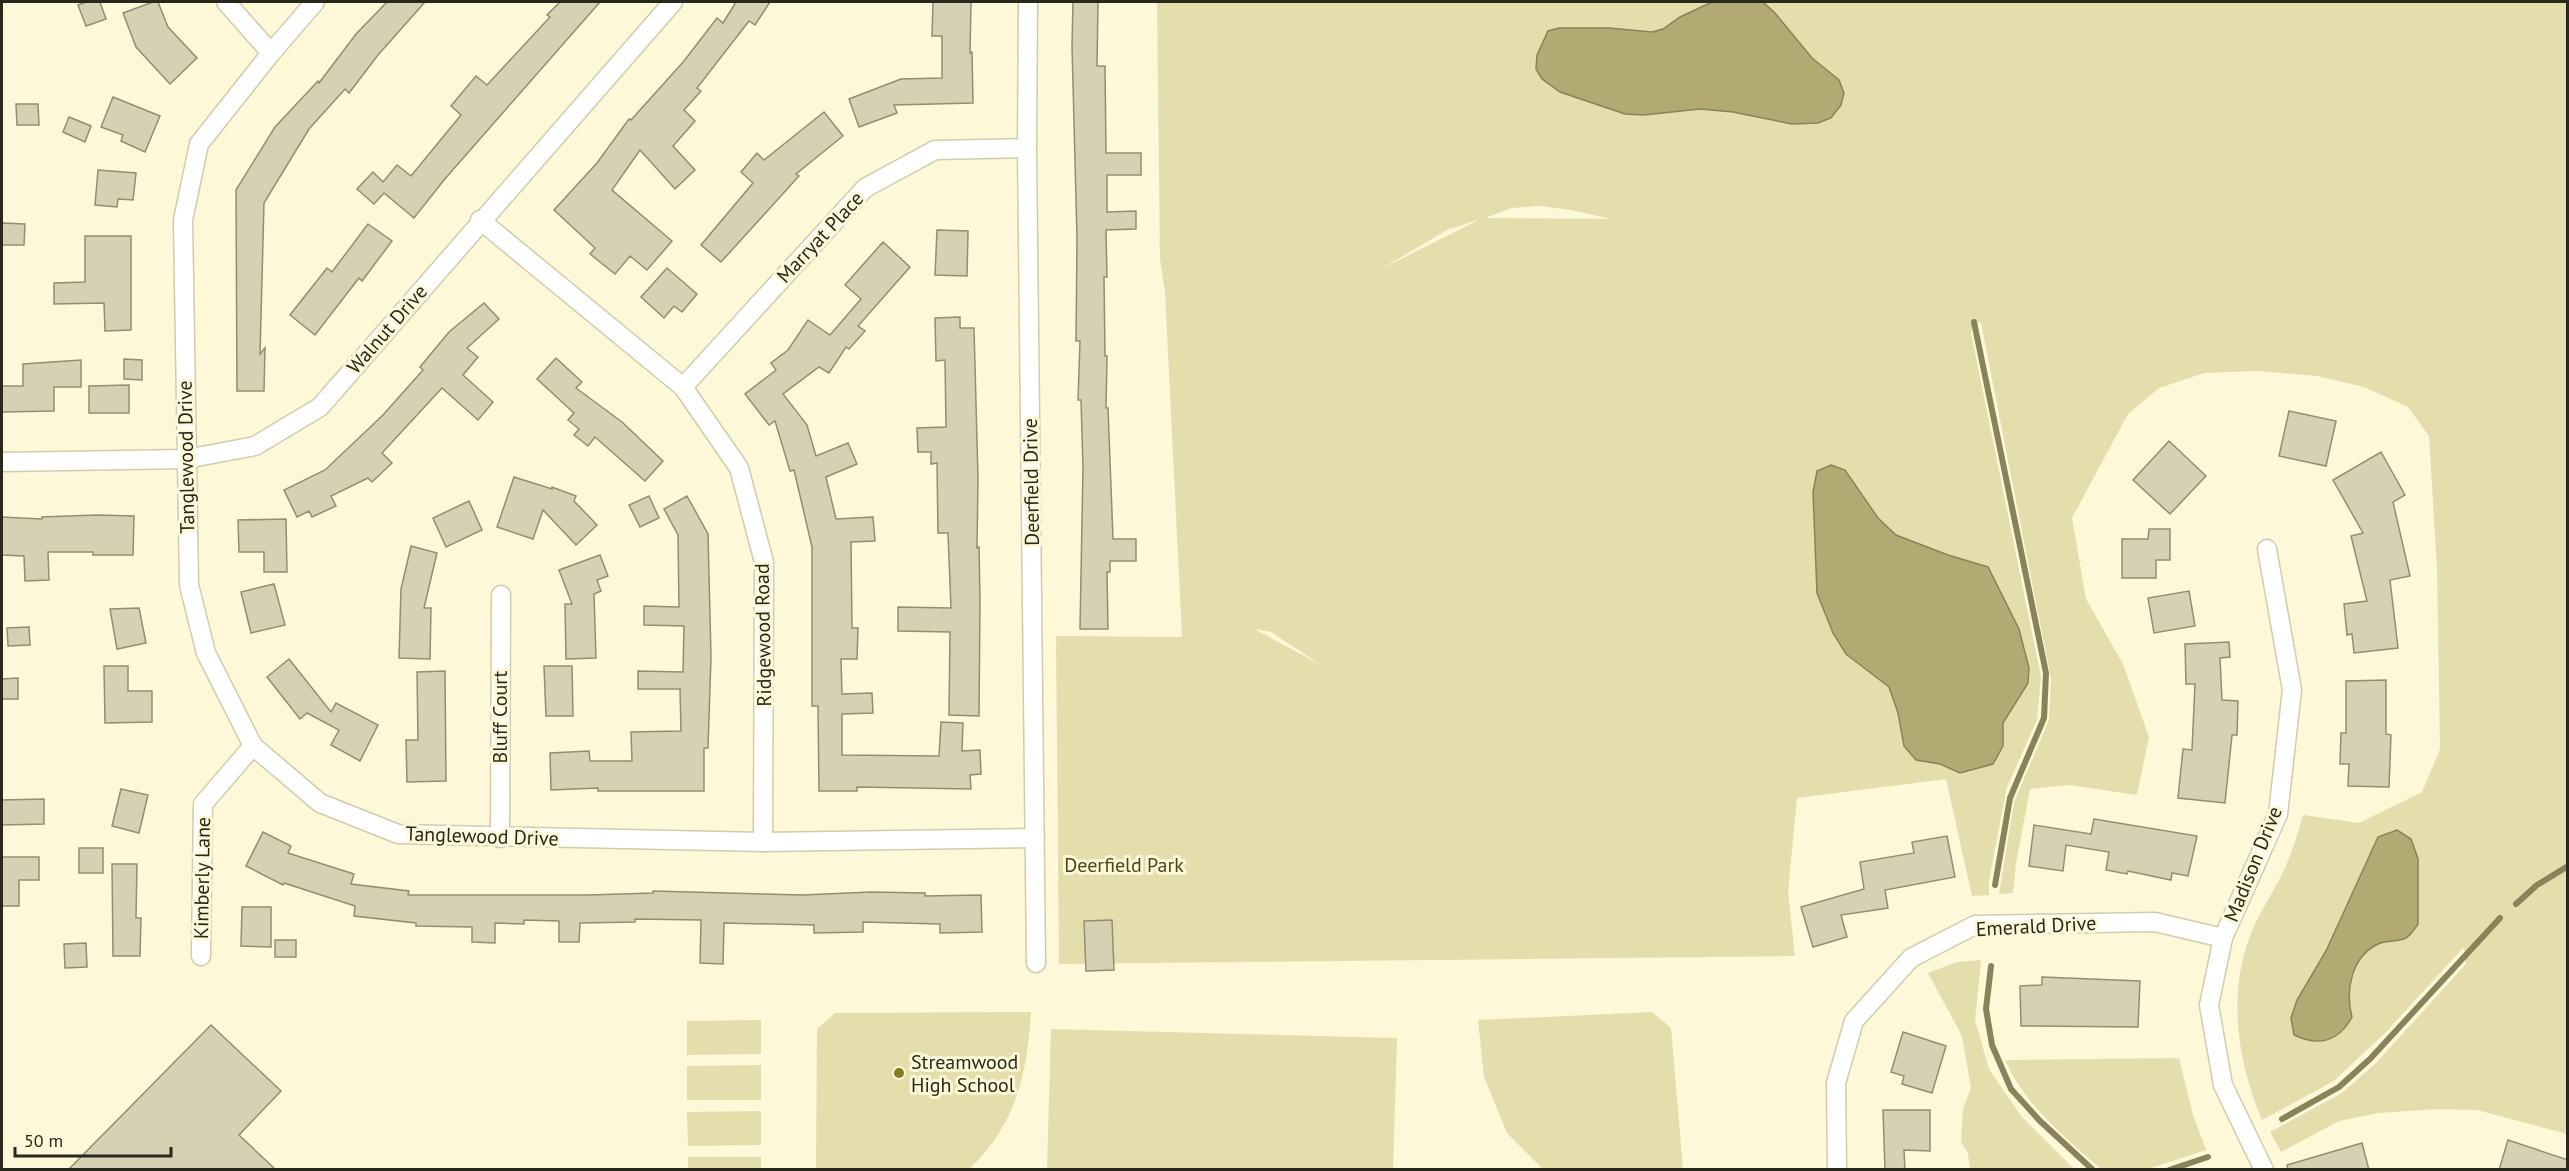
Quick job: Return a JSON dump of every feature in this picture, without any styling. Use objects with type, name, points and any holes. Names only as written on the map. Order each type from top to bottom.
[{"type":"street","points":[[226,2],[271,52]]},
{"type":"street","name":"Tanglewood Drive","points":[[315,2],[271,52],[199,144],[183,220],[189,585],[206,653],[254,746],[320,803],[398,834],[763,842],[1035,838]]},
{"type":"street","name":"Walnut Drive","points":[[2,462],[186,459],[255,446],[320,407],[480,220],[673,2]]},
{"type":"street","name":"Deerfield Drive","points":[[1028,2],[1027,148],[1036,963]]},
{"type":"street","name":"Marryat Place","points":[[683,387],[864,188],[935,150],[1027,148]]},
{"type":"street","name":"Ridgewood Road","points":[[480,220],[683,387],[739,468],[764,562],[763,842]]},
{"type":"street","name":"Madison Drive","points":[[2264,1170],[2223,1085],[2209,1005],[2223,938],[2278,814],[2292,690],[2267,549]]},
{"type":"street","name":"Bluff Court","points":[[500,838],[501,595]]},
{"type":"street","name":"Kimberly Lane","points":[[201,956],[203,804],[254,746]]},
{"type":"street","name":"Emerald Drive","points":[[1837,1170],[1836,1083],[1854,1021],[1911,958],[1976,925],[2155,922],[2223,938]]},
{"type":"green space","name":"Deerfield Park","points":[[1157,2],[2567,2],[2567,1134],[2477,1110],[2437,1109],[2378,1113],[2339,1121],[2281,1152],[2270,1132],[2342,1093],[2376,1063],[2466,964],[2464,947],[2385,1033],[2334,1081],[2262,1120],[2246,1072],[2238,1022],[2240,972],[2255,924],[2285,869],[2303,815],[2359,823],[2422,792],[2440,749],[2437,568],[2429,436],[2408,407],[2364,387],[2317,376],[2258,371],[2204,373],[2159,388],[2128,414],[2072,518],[2086,599],[2123,664],[2149,737],[2137,795],[2069,785],[2030,789],[2016,863],[2013,893],[1999,894],[2014,802],[2049,720],[2051,679],[1981,323],[1974,322],[1971,333],[2041,677],[2037,720],[2007,787],[1989,880],[1989,895],[1972,896],[1946,779],[1797,798],[1788,892],[1795,956],[1059,964],[1056,636],[1182,637],[1165,292],[1160,259]],"holes":[[[1539,206],[1571,210],[1612,219],[1485,218],[1512,208]],[[1477,220],[1381,269],[1447,230]],[[1256,630],[1271,632],[1321,665]]]},
{"type":"green space","points":[[1981,960],[1975,1020],[1989,1069],[2021,1116],[2074,1169],[1970,1169],[1968,1154],[1961,1141],[1963,1109],[1971,1088],[1962,1036],[1928,973],[1957,962]]},
{"type":"green space","points":[[1031,1012],[1026,1056],[1016,1097],[998,1135],[969,1169],[816,1169],[817,1029],[835,1013]]},
{"type":"green space","points":[[1652,1012],[1671,1028],[1683,1169],[1543,1169],[1507,1133],[1484,1077],[1478,1020]]},
{"type":"green space","points":[[761,1020],[761,1054],[687,1055],[687,1021]]},
{"type":"green space","points":[[1051,1029],[1397,1038],[1393,1169],[1047,1169]]},
{"type":"green space","points":[[2179,1058],[2193,1115],[2206,1150],[2148,1169],[2102,1169],[2096,1165],[2057,1130],[2033,1104],[2013,1076],[2005,1060]]},
{"type":"green space","points":[[761,1065],[761,1100],[687,1100],[687,1066]]},
{"type":"green space","points":[[761,1111],[761,1145],[688,1146],[687,1112]]},
{"type":"green space","points":[[688,1157],[761,1157],[761,1169],[688,1169]]},
{"type":"shaded area","points":[[1712,2],[1763,2],[1775,13],[1812,58],[1839,80],[1844,93],[1841,105],[1831,118],[1818,123],[1792,124],[1733,112],[1700,109],[1644,115],[1625,114],[1560,92],[1542,79],[1536,69],[1537,55],[1548,31],[1559,28],[1609,28],[1652,32],[1663,29],[1680,17]]},
{"type":"shaded area","points":[[1831,465],[1845,470],[1878,518],[1896,535],[1948,555],[1988,567],[2019,629],[2029,668],[2028,683],[2003,723],[2003,746],[1993,764],[1960,773],[1940,764],[1916,760],[1904,746],[1898,713],[1889,687],[1846,654],[1833,633],[1817,593],[1813,492],[1817,471]]},
{"type":"shaded area","points":[[2397,830],[2411,839],[2418,859],[2418,924],[2406,938],[2378,944],[2362,957],[2356,966],[2350,986],[2352,1017],[2341,1032],[2328,1040],[2320,1041],[2303,1039],[2294,1035],[2291,1018],[2297,1000],[2326,951],[2378,837]]},
{"type":"building","points":[[86,2],[100,2],[106,19],[86,26],[78,5]]},
{"type":"building","points":[[158,2],[168,27],[197,58],[170,84],[136,47],[123,13]]},
{"type":"building","points":[[387,2],[425,2],[378,55],[349,93],[345,89],[309,129],[264,203],[260,354],[265,348],[264,391],[237,391],[236,190],[275,127],[318,81],[319,83],[356,34]]},
{"type":"building","points":[[560,2],[600,2],[444,180],[414,218],[384,193],[374,204],[357,189],[373,172],[383,182],[397,165],[411,176],[461,115],[451,106],[476,76],[487,85],[550,17],[547,15]]},
{"type":"building","points":[[736,2],[770,2],[755,25],[749,21],[697,88],[701,91],[684,110],[695,121],[673,146],[695,170],[675,189],[640,150],[612,190],[672,241],[647,270],[630,256],[615,274],[590,254],[595,248],[554,210],[597,163],[629,119],[631,120],[684,61],[717,18],[723,23]]},
{"type":"building","points":[[933,2],[971,2],[970,53],[972,52],[973,103],[894,105],[897,113],[859,127],[849,99],[901,79],[942,78],[942,36],[932,36]]},
{"type":"building","points":[[1073,2],[1098,2],[1097,66],[1105,66],[1106,153],[1141,153],[1141,175],[1107,175],[1107,212],[1136,211],[1136,229],[1106,230],[1107,277],[1104,277],[1106,408],[1108,408],[1113,539],[1136,539],[1136,561],[1110,561],[1110,572],[1107,572],[1108,629],[1080,629],[1083,467],[1081,400],[1078,400],[1080,341],[1076,341],[1077,238]]},
{"type":"building","points":[[113,97],[160,116],[145,152],[121,141],[123,135],[101,127]]},
{"type":"building","points":[[16,104],[38,104],[39,125],[17,125]]},
{"type":"building","points":[[824,112],[843,136],[796,174],[799,176],[721,262],[701,245],[753,183],[741,172],[757,153],[764,160]]},
{"type":"building","points":[[69,117],[91,126],[85,142],[63,132]]},
{"type":"building","points":[[98,170],[136,173],[133,200],[118,199],[117,207],[95,205]]},
{"type":"building","points":[[2,223],[25,224],[24,245],[2,245]]},
{"type":"building","points":[[368,224],[392,241],[362,281],[359,278],[315,335],[290,315],[327,268],[332,272]]},
{"type":"building","points":[[937,230],[968,231],[967,276],[935,275]]},
{"type":"building","points":[[85,236],[131,236],[131,330],[105,331],[104,303],[54,304],[54,283],[85,282]]},
{"type":"building","points":[[883,242],[910,267],[858,326],[865,331],[849,349],[846,347],[829,373],[819,367],[783,394],[807,425],[816,456],[848,443],[857,464],[826,477],[836,519],[873,517],[875,541],[851,542],[852,628],[858,628],[857,659],[841,659],[842,694],[872,693],[873,713],[842,714],[842,755],[939,756],[941,722],[963,723],[962,751],[980,750],[981,774],[970,775],[971,789],[857,787],[857,791],[819,791],[818,706],[812,706],[812,547],[794,470],[790,471],[775,421],[769,425],[745,394],[776,370],[771,363],[788,350],[808,320],[830,335],[861,299],[845,285]]},
{"type":"building","points":[[667,268],[697,294],[682,312],[674,306],[664,318],[641,297]]},
{"type":"building","points":[[484,303],[499,319],[467,348],[478,357],[463,375],[493,402],[478,420],[442,388],[382,453],[392,463],[372,482],[368,478],[331,496],[336,506],[312,517],[309,511],[297,517],[284,490],[325,470],[383,415],[423,370],[420,367],[449,332]]},
{"type":"building","points":[[960,317],[960,328],[974,328],[978,478],[977,548],[979,547],[980,601],[979,716],[949,715],[950,632],[898,631],[898,607],[951,608],[948,533],[938,533],[937,463],[931,464],[931,452],[918,452],[917,428],[946,427],[945,360],[936,361],[935,318]]},
{"type":"building","points":[[556,358],[582,382],[576,388],[622,422],[663,461],[645,481],[595,437],[588,446],[574,435],[579,429],[568,420],[574,413],[537,379]]},
{"type":"building","points":[[124,359],[142,360],[142,380],[124,379]]},
{"type":"building","points":[[81,360],[81,387],[54,387],[54,411],[2,412],[2,386],[23,386],[23,364]]},
{"type":"building","points":[[129,385],[129,413],[89,413],[89,386]]},
{"type":"building","points":[[2289,411],[2336,421],[2326,466],[2279,456]]},
{"type":"building","points":[[2169,441],[2206,476],[2170,514],[2133,480]]},
{"type":"building","points":[[2381,452],[2405,495],[2393,502],[2410,576],[2390,580],[2398,648],[2354,653],[2352,634],[2347,635],[2344,604],[2367,601],[2351,536],[2363,533],[2333,480]]},
{"type":"building","points":[[514,477],[576,496],[574,501],[597,525],[576,545],[543,510],[533,539],[497,527]]},
{"type":"building","points":[[649,496],[659,518],[640,527],[629,505]]},
{"type":"building","points":[[687,496],[708,534],[711,657],[708,748],[704,748],[704,791],[598,791],[598,788],[551,790],[550,753],[589,751],[590,761],[632,761],[631,732],[681,731],[680,689],[638,689],[638,671],[683,672],[684,626],[644,625],[644,606],[679,607],[678,535],[664,509]]},
{"type":"building","points":[[469,501],[482,530],[446,547],[433,518]]},
{"type":"building","points":[[134,516],[133,555],[48,552],[49,580],[25,581],[24,556],[2,555],[2,517],[42,519],[42,517]]},
{"type":"building","points":[[286,519],[287,572],[264,572],[264,552],[239,552],[238,520]]},
{"type":"building","points":[[2149,529],[2170,529],[2170,560],[2156,560],[2156,578],[2122,578],[2122,539],[2148,539]]},
{"type":"building","points":[[411,546],[437,553],[424,608],[431,608],[430,659],[399,658],[401,589]]},
{"type":"building","points":[[600,555],[608,576],[597,580],[601,591],[594,594],[596,658],[566,659],[565,604],[572,604],[559,570]]},
{"type":"building","points":[[274,584],[285,625],[251,633],[241,592]]},
{"type":"building","points":[[2189,591],[2195,626],[2154,633],[2148,598]]},
{"type":"building","points":[[139,608],[146,643],[117,649],[110,609]]},
{"type":"building","points":[[29,627],[30,645],[8,646],[7,628]]},
{"type":"building","points":[[2229,642],[2230,657],[2220,658],[2222,700],[2238,701],[2237,735],[2232,735],[2225,803],[2178,798],[2183,749],[2192,750],[2195,684],[2186,684],[2185,644]]},
{"type":"building","points":[[289,659],[331,712],[336,703],[378,725],[360,761],[331,745],[339,730],[307,713],[300,719],[267,677]]},
{"type":"building","points":[[104,666],[128,666],[128,691],[152,691],[152,722],[105,723]]},
{"type":"building","points":[[544,666],[572,666],[573,716],[546,716]]},
{"type":"building","points":[[445,671],[446,781],[407,782],[406,740],[418,740],[417,672]]},
{"type":"building","points":[[18,678],[18,699],[2,699],[2,679]]},
{"type":"building","points":[[2386,680],[2386,734],[2391,735],[2389,787],[2348,786],[2349,764],[2340,764],[2341,733],[2346,733],[2346,681]]},
{"type":"building","points":[[121,789],[148,795],[139,833],[112,826]]},
{"type":"building","points":[[44,799],[44,824],[2,825],[2,800]]},
{"type":"building","points":[[2094,819],[2197,836],[2188,876],[2172,873],[2171,880],[2128,871],[2127,874],[2106,870],[2109,852],[2066,845],[2063,871],[2029,866],[2034,825],[2091,834]]},
{"type":"building","points":[[263,832],[291,846],[288,853],[354,874],[351,884],[409,891],[408,895],[589,895],[653,893],[653,891],[802,895],[871,892],[925,893],[925,896],[981,895],[982,932],[940,933],[940,924],[863,922],[863,932],[814,933],[814,925],[724,923],[723,964],[700,963],[701,920],[635,919],[635,922],[580,923],[579,942],[559,942],[559,921],[524,920],[524,924],[495,923],[495,943],[472,942],[472,927],[416,926],[416,923],[354,916],[355,906],[284,883],[283,885],[246,866]]},
{"type":"building","points":[[1947,836],[1955,877],[1885,890],[1888,908],[1841,915],[1847,937],[1813,947],[1801,907],[1864,889],[1860,862],[1914,853],[1912,842]]},
{"type":"building","points":[[79,848],[103,848],[103,873],[79,873]]},
{"type":"building","points":[[2,857],[39,857],[39,880],[19,880],[19,906],[2,906]]},
{"type":"building","points":[[112,864],[137,864],[136,918],[141,918],[140,956],[113,956]]},
{"type":"building","points":[[242,907],[271,907],[271,947],[241,946]]},
{"type":"building","points":[[1112,920],[1114,970],[1086,971],[1084,921]]},
{"type":"building","points":[[275,940],[296,940],[296,957],[275,957]]},
{"type":"building","points":[[86,943],[87,967],[65,968],[64,944]]},
{"type":"building","points":[[2042,977],[2140,981],[2138,1027],[2021,1026],[2020,986],[2042,985]]},
{"type":"building","points":[[211,1025],[281,1091],[239,1135],[276,1170],[68,1170]]},
{"type":"building","points":[[1903,1032],[1946,1046],[1932,1093],[1902,1084],[1904,1076],[1891,1072]]},
{"type":"building","points":[[1883,1110],[1930,1110],[1930,1151],[1904,1150],[1905,1170],[1885,1170]]},
{"type":"building","points":[[2508,1140],[2568,1160],[2568,1170],[2499,1170]]},
{"type":"building","points":[[2362,1143],[2369,1170],[2288,1170],[2287,1165]]},
{"type":"waterway","points":[[1974,322],[2046,673],[2044,718],[2010,798],[1995,885]]},
{"type":"waterway","points":[[2516,904],[2537,885],[2568,866]]},
{"type":"waterway","points":[[2282,1119],[2339,1087],[2370,1059],[2500,918]]},
{"type":"waterway","points":[[1991,966],[1986,1009],[1992,1045],[2011,1089],[2040,1121],[2093,1170]]},
{"type":"waterway","points":[[2169,1170],[2208,1157]]},
{"type":"place","name":"Streamwood High School","points":[[899,1073]]}]
